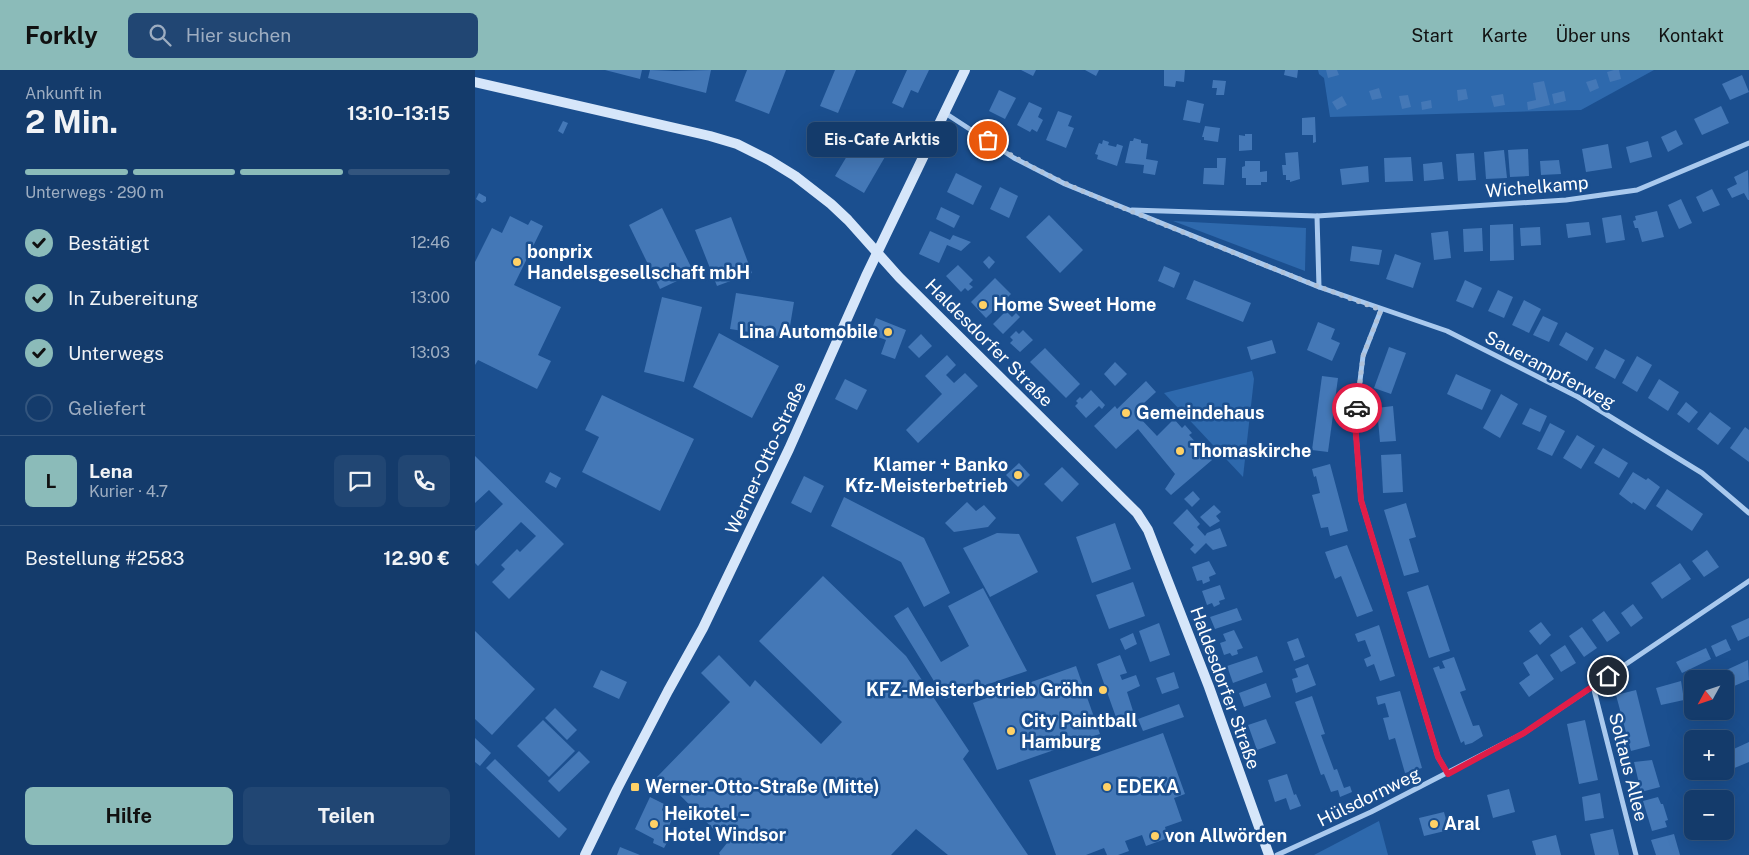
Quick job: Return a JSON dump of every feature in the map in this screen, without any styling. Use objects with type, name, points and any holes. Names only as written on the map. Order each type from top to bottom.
[{"type":"street","name":"Werner-Otto-Straße","points":[[585,855],[617,789],[703,628],[965,70]]},
{"type":"street","name":"Haldesdorfer Straße","points":[[475,82],[710,136],[752,150],[795,176],[848,220],[877,254],[1137,514],[1148,530],[1209,688],[1269,855]]},
{"type":"street","name":"Sauerampferweg","points":[[944,113],[1014,158],[1065,184],[1319,287],[1381,310],[1447,331],[1578,398],[1702,473],[1749,513]]},
{"type":"street","name":"Wichelkamp","points":[[1317,216],[1566,200],[1637,190],[1749,143]]},
{"type":"street","name":"Sauerampferweg","points":[[1126,210],[1317,216]]},
{"type":"street","points":[[1317,216],[1319,287]]},
{"type":"street","points":[[1381,310],[1363,356],[1355,422],[1361,500],[1438,757],[1448,774]]},
{"type":"street","name":"Hülsdornweg","points":[[1277,855],[1448,774],[1524,733],[1749,581]]},
{"type":"street","name":"Soltaus Allee","points":[[1593,686],[1636,855]]},
{"type":"shaded area","points":[[1318,70],[1654,70],[1581,110],[1330,117],[1324,78],[1319,74]]},
{"type":"shaded area","points":[[1173,221],[1306,228],[1305,271]]},
{"type":"shaded area","points":[[1252,371],[1254,379],[1243,477],[1164,393]]},
{"type":"shaded area","points":[[1379,821],[1388,855],[1314,855]]},
{"type":"building","points":[[605,70],[642,70],[640,79]]},
{"type":"building","points":[[650,70],[711,70],[706,93],[648,78]]},
{"type":"building","points":[[747,70],[786,70],[769,114],[735,101]]},
{"type":"building","points":[[835,70],[856,70],[838,113],[820,106]]},
{"type":"building","points":[[907,70],[929,70],[918,93],[911,90],[903,108],[892,103]]},
{"type":"building","points":[[1021,70],[1036,70],[1033,76]]},
{"type":"building","points":[[1085,70],[1099,70],[1096,76]]},
{"type":"building","points":[[1164,70],[1185,70],[1184,82],[1176,81],[1175,87],[1164,86]]},
{"type":"building","points":[[1285,70],[1298,70],[1297,78],[1284,75]]},
{"type":"building","points":[[1326,70],[1337,70],[1339,75],[1328,78]]},
{"type":"building","points":[[1619,70],[1621,79],[1610,82],[1607,72]]},
{"type":"building","points":[[1742,75],[1749,92],[1730,100],[1722,84]]},
{"type":"building","points":[[1596,79],[1599,88],[1590,92],[1586,82]]},
{"type":"building","points":[[1213,80],[1226,81],[1224,95],[1216,95],[1217,88],[1212,88]]},
{"type":"building","points":[[1544,81],[1550,105],[1528,110],[1527,102],[1536,100],[1533,83]]},
{"type":"building","points":[[1379,88],[1382,98],[1372,100],[1369,91]]},
{"type":"building","points":[[1466,89],[1468,99],[1458,101],[1457,90]]},
{"type":"building","points":[[999,90],[1016,98],[1005,119],[989,111]]},
{"type":"building","points":[[1564,91],[1566,101],[1554,104],[1552,94]]},
{"type":"building","points":[[1503,94],[1505,105],[1494,107],[1491,96]]},
{"type":"building","points":[[1408,95],[1411,107],[1402,109],[1399,96]]},
{"type":"building","points":[[1342,96],[1347,105],[1337,110],[1332,102]]},
{"type":"building","points":[[1187,100],[1204,104],[1200,123],[1183,120]]},
{"type":"building","points":[[1431,100],[1432,108],[1422,110],[1421,102]]},
{"type":"building","points":[[1029,102],[1042,108],[1038,117],[1043,120],[1037,132],[1032,129],[1030,132],[1017,125]]},
{"type":"building","points":[[1721,106],[1729,123],[1702,135],[1694,119]]},
{"type":"building","points":[[1058,111],[1072,116],[1068,126],[1074,128],[1066,148],[1046,140]]},
{"type":"building","points":[[1315,117],[1316,142],[1313,143],[1313,135],[1302,135],[1302,118]]},
{"type":"building","points":[[563,121],[568,123],[563,134],[558,131]]},
{"type":"building","points":[[865,126],[893,143],[864,193],[835,176]]},
{"type":"building","points":[[1205,126],[1220,128],[1218,142],[1204,140],[1204,137],[1202,137]]},
{"type":"building","points":[[1676,130],[1683,144],[1668,152],[1661,137]]},
{"type":"building","points":[[1245,134],[1252,134],[1252,150],[1239,151],[1239,135],[1245,136]]},
{"type":"building","points":[[1134,138],[1141,140],[1141,143],[1148,144],[1146,159],[1158,161],[1155,175],[1143,173],[1144,165],[1125,163],[1130,141],[1133,141]]},
{"type":"building","points":[[1103,140],[1109,142],[1108,145],[1116,147],[1117,144],[1123,146],[1117,166],[1097,159],[1098,155],[1095,154],[1099,143],[1102,144]]},
{"type":"building","points":[[1648,141],[1652,157],[1630,163],[1626,147]]},
{"type":"building","points":[[1608,144],[1612,168],[1586,172],[1582,149]]},
{"type":"building","points":[[1528,149],[1529,176],[1510,177],[1508,150]]},
{"type":"building","points":[[1504,150],[1507,178],[1486,179],[1484,152]]},
{"type":"building","points":[[1298,152],[1300,179],[1290,182],[1290,180],[1286,180],[1286,175],[1283,175],[1282,165],[1286,165],[1285,153]]},
{"type":"building","points":[[1474,153],[1476,180],[1458,181],[1456,154]]},
{"type":"building","points":[[1411,157],[1413,181],[1385,182],[1384,158]]},
{"type":"building","points":[[1217,158],[1226,158],[1224,185],[1203,184],[1204,168],[1217,168]]},
{"type":"building","points":[[1559,160],[1561,174],[1541,175],[1540,161]]},
{"type":"building","points":[[1245,161],[1260,161],[1260,172],[1267,171],[1267,182],[1261,182],[1261,185],[1246,185],[1246,178],[1242,178],[1242,167],[1245,166]]},
{"type":"building","points":[[1442,162],[1444,179],[1424,181],[1423,164]]},
{"type":"building","points":[[1368,166],[1369,182],[1342,185],[1340,169]]},
{"type":"building","points":[[1748,170],[1749,200],[1744,193],[1732,198],[1727,189],[1737,184],[1734,177]]},
{"type":"building","points":[[956,173],[982,186],[973,205],[947,192]]},
{"type":"building","points":[[1000,187],[1018,196],[1009,218],[990,209]]},
{"type":"building","points":[[1712,189],[1720,205],[1703,212],[1696,197]]},
{"type":"building","points":[[479,193],[486,197],[486,201],[482,203],[476,199]]},
{"type":"building","points":[[1681,199],[1692,223],[1679,229],[1668,205]]},
{"type":"building","points":[[941,207],[960,216],[954,228],[936,219]]},
{"type":"building","points":[[662,208],[694,273],[660,289],[629,225]]},
{"type":"building","points":[[1657,211],[1664,237],[1642,242],[1638,228],[1635,228],[1633,221],[1636,220],[1635,216]]},
{"type":"building","points":[[1049,215],[1083,250],[1060,273],[1026,237]]},
{"type":"building","points":[[1621,215],[1625,240],[1606,243],[1602,218]]},
{"type":"building","points":[[510,216],[528,225],[531,220],[543,226],[514,285],[561,307],[538,355],[551,361],[537,389],[478,360],[475,365],[475,262],[492,228],[502,233]]},
{"type":"building","points":[[731,217],[752,273],[717,286],[695,230]]},
{"type":"building","points":[[1589,222],[1591,235],[1568,238],[1566,224]]},
{"type":"building","points":[[1513,224],[1514,260],[1490,261],[1490,225]]},
{"type":"building","points":[[1540,227],[1541,245],[1521,246],[1520,228]]},
{"type":"building","points":[[1482,228],[1483,251],[1464,252],[1463,229]]},
{"type":"building","points":[[930,231],[950,240],[953,235],[971,242],[961,251],[947,245],[939,263],[919,254]]},
{"type":"building","points":[[1448,231],[1451,258],[1434,260],[1431,233]]},
{"type":"building","points":[[1352,246],[1382,250],[1379,265],[1350,261]]},
{"type":"building","points":[[1395,254],[1421,263],[1413,288],[1386,279]]},
{"type":"building","points":[[989,256],[995,262],[989,269],[983,262]]},
{"type":"building","points":[[958,265],[973,280],[969,284],[973,287],[968,291],[965,288],[961,292],[946,276]]},
{"type":"building","points":[[1164,266],[1180,273],[1174,288],[1158,281]]},
{"type":"building","points":[[995,278],[1011,294],[986,318],[971,302]]},
{"type":"building","points":[[1194,280],[1251,303],[1243,322],[1186,299]]},
{"type":"building","points":[[1465,280],[1482,288],[1473,308],[1456,301]]},
{"type":"building","points":[[1498,290],[1513,297],[1504,318],[1488,311]]},
{"type":"building","points":[[736,293],[794,302],[788,338],[730,329]]},
{"type":"building","points":[[662,297],[702,307],[684,382],[644,372]]},
{"type":"building","points":[[1524,300],[1541,309],[1529,333],[1512,325]]},
{"type":"building","points":[[1006,311],[1012,317],[1016,313],[1020,317],[1003,334],[993,324]]},
{"type":"building","points":[[1543,316],[1558,323],[1549,342],[1533,335]]},
{"type":"building","points":[[876,318],[906,330],[895,359],[881,354],[886,340],[870,334]]},
{"type":"building","points":[[1318,322],[1335,329],[1331,339],[1340,343],[1332,361],[1307,350]]},
{"type":"building","points":[[1023,330],[1033,340],[1020,352],[1010,343],[1013,340],[1010,337],[1016,331],[1019,334]]},
{"type":"building","points":[[1566,332],[1594,348],[1587,361],[1559,345]]},
{"type":"building","points":[[719,333],[779,366],[752,418],[693,387]]},
{"type":"building","points":[[921,334],[932,346],[919,358],[908,347]]},
{"type":"building","points":[[1272,340],[1276,353],[1251,360],[1247,347]]},
{"type":"building","points":[[1389,347],[1406,353],[1391,394],[1374,388]]},
{"type":"building","points":[[1045,348],[1080,384],[1066,398],[1030,362]]},
{"type":"building","points":[[1605,349],[1625,360],[1615,379],[1595,368]]},
{"type":"building","points":[[947,355],[956,365],[946,375],[954,383],[965,373],[978,386],[918,443],[906,430],[942,394],[925,376]]},
{"type":"building","points":[[1637,356],[1652,365],[1637,392],[1622,383]]},
{"type":"building","points":[[1115,362],[1127,374],[1115,386],[1104,374]]},
{"type":"building","points":[[1456,374],[1491,390],[1482,410],[1447,394]]},
{"type":"building","points":[[1322,376],[1338,378],[1328,452],[1312,450]]},
{"type":"building","points":[[845,379],[867,390],[857,410],[835,399]]},
{"type":"building","points":[[1659,379],[1679,392],[1668,411],[1648,398]]},
{"type":"building","points":[[1146,381],[1156,392],[1144,403],[1149,408],[1139,417],[1157,436],[1174,419],[1182,428],[1185,425],[1192,433],[1189,435],[1212,460],[1171,495],[1165,489],[1175,474],[1138,429],[1116,449],[1094,426],[1115,406],[1117,409]]},
{"type":"building","points":[[1091,390],[1105,405],[1102,409],[1099,406],[1086,418],[1075,406],[1078,403],[1076,401],[1080,397],[1082,399]]},
{"type":"building","points":[[1501,394],[1518,404],[1500,438],[1483,428]]},
{"type":"building","points":[[602,395],[694,439],[660,511],[582,472],[599,437],[585,430]]},
{"type":"building","points":[[1686,402],[1698,412],[1689,423],[1677,414]]},
{"type":"building","points":[[1393,406],[1396,441],[1380,442],[1377,408]]},
{"type":"building","points":[[1530,408],[1547,416],[1540,432],[1522,424]]},
{"type":"building","points":[[1710,412],[1731,428],[1718,445],[1697,429]]},
{"type":"building","points":[[1550,423],[1565,431],[1552,456],[1537,449]]},
{"type":"building","points":[[1745,427],[1749,430],[1749,462],[1730,448]]},
{"type":"building","points":[[1577,435],[1595,446],[1581,469],[1563,458]]},
{"type":"building","points":[[1603,448],[1628,463],[1619,478],[1594,463]]},
{"type":"building","points":[[1401,454],[1403,492],[1383,493],[1381,455]]},
{"type":"building","points":[[475,456],[564,544],[509,599],[492,582],[505,569],[501,565],[517,549],[520,552],[536,536],[521,522],[478,566],[475,563],[475,531],[503,504],[489,490],[475,503]]},
{"type":"building","points":[[1019,463],[1030,475],[1018,487],[1006,475]]},
{"type":"building","points":[[1330,464],[1348,531],[1330,536],[1328,527],[1321,528],[1312,495],[1320,493],[1316,476],[1314,477],[1312,469]]},
{"type":"building","points":[[1062,467],[1079,484],[1062,502],[1044,484]]},
{"type":"building","points":[[550,472],[561,478],[556,488],[545,482]]},
{"type":"building","points":[[1633,472],[1646,480],[1648,478],[1660,487],[1645,510],[1633,502],[1632,504],[1619,494]]},
{"type":"building","points":[[804,476],[824,486],[811,513],[791,503]]},
{"type":"building","points":[[1667,489],[1703,514],[1692,531],[1656,506]]},
{"type":"building","points":[[1193,491],[1200,499],[1192,507],[1184,499]]},
{"type":"building","points":[[844,497],[924,538],[950,593],[924,607],[901,562],[831,526]]},
{"type":"building","points":[[967,502],[976,511],[984,505],[996,518],[988,527],[954,532],[945,523]]},
{"type":"building","points":[[1406,503],[1416,537],[1409,539],[1419,572],[1404,576],[1384,510]]},
{"type":"building","points":[[1214,505],[1221,512],[1216,516],[1220,521],[1210,527],[1200,517]]},
{"type":"building","points":[[1187,509],[1200,524],[1197,527],[1205,536],[1207,533],[1220,528],[1227,546],[1213,550],[1206,543],[1195,554],[1190,549],[1194,545],[1173,523]]},
{"type":"building","points":[[1115,523],[1131,569],[1092,583],[1076,537]]},
{"type":"building","points":[[997,533],[1019,534],[1038,572],[990,597],[963,548]]},
{"type":"building","points":[[1347,545],[1373,611],[1357,617],[1341,576],[1335,579],[1325,552]]},
{"type":"building","points":[[1707,550],[1719,567],[1704,577],[1692,561]]},
{"type":"building","points":[[1209,561],[1216,574],[1209,577],[1210,581],[1203,584],[1202,580],[1197,581],[1192,567]]},
{"type":"building","points":[[1680,563],[1691,579],[1662,599],[1651,583]]},
{"type":"building","points":[[823,576],[906,656],[969,751],[963,759],[1028,855],[948,855],[916,829],[891,855],[720,855],[719,853],[727,843],[672,787],[670,789],[657,777],[730,702],[701,673],[719,655],[750,687],[755,680],[821,744],[842,722],[759,641]]},
{"type":"building","points":[[1133,582],[1145,616],[1109,629],[1096,595]]},
{"type":"building","points":[[1220,585],[1225,599],[1219,601],[1220,604],[1214,607],[1212,603],[1207,605],[1202,591]]},
{"type":"building","points":[[1428,585],[1450,651],[1429,658],[1407,592]]},
{"type":"building","points":[[983,588],[1027,671],[945,699],[894,616],[908,607],[941,662],[969,646],[948,606]]},
{"type":"building","points":[[1633,604],[1643,618],[1631,627],[1621,613]]},
{"type":"building","points":[[1237,608],[1242,620],[1215,629],[1210,617]]},
{"type":"building","points":[[1604,611],[1620,633],[1607,642],[1592,620]]},
{"type":"building","points":[[1749,618],[1749,636],[1738,641],[1731,626]]},
{"type":"building","points":[[1541,622],[1551,635],[1540,645],[1529,631]]},
{"type":"building","points":[[1159,623],[1170,655],[1150,662],[1139,631]]},
{"type":"building","points":[[1379,625],[1395,676],[1380,681],[1374,664],[1367,667],[1364,659],[1371,656],[1365,640],[1358,642],[1355,634]]},
{"type":"building","points":[[1582,627],[1597,648],[1584,657],[1569,636]]},
{"type":"building","points":[[1234,630],[1243,648],[1237,650],[1238,654],[1232,656],[1230,653],[1224,655],[1220,643],[1226,641],[1223,634]]},
{"type":"building","points":[[475,631],[535,689],[492,735],[475,719]]},
{"type":"building","points":[[1133,633],[1137,644],[1125,650],[1120,639]]},
{"type":"building","points":[[1298,638],[1305,657],[1294,661],[1287,642]]},
{"type":"building","points":[[1726,639],[1731,650],[1716,657],[1711,646]]},
{"type":"building","points":[[1565,645],[1576,663],[1561,672],[1550,655]]},
{"type":"building","points":[[1706,648],[1711,659],[1688,670],[1684,670],[1682,673],[1676,662]]},
{"type":"building","points":[[1537,654],[1554,679],[1529,697],[1519,683],[1530,675],[1523,663]]},
{"type":"building","points":[[1120,655],[1127,673],[1120,675],[1122,680],[1136,675],[1140,686],[1127,692],[1134,714],[1117,720],[1097,664]]},
{"type":"building","points":[[1257,656],[1263,672],[1233,683],[1227,666]]},
{"type":"building","points":[[1454,657],[1466,690],[1460,692],[1473,726],[1479,725],[1483,736],[1465,745],[1464,741],[1461,743],[1433,668],[1439,666],[1440,669],[1445,668],[1442,661]]},
{"type":"building","points":[[1748,660],[1749,680],[1734,686],[1734,670],[1726,670]]},
{"type":"building","points":[[1308,664],[1316,685],[1296,693],[1292,679],[1298,677],[1295,669]]},
{"type":"building","points":[[1076,666],[1100,734],[997,770],[973,703]]},
{"type":"building","points":[[601,670],[627,682],[619,699],[593,687]]},
{"type":"building","points":[[1174,672],[1179,688],[1162,694],[1156,678]]},
{"type":"building","points":[[1681,681],[1684,700],[1661,705],[1656,688]]},
{"type":"building","points":[[1266,683],[1271,697],[1244,707],[1239,693]]},
{"type":"building","points":[[1636,690],[1650,746],[1631,751],[1616,695]]},
{"type":"building","points":[[1400,691],[1422,768],[1405,773],[1395,738],[1389,740],[1383,718],[1389,717],[1385,703],[1378,705],[1376,697]]},
{"type":"building","points":[[1312,696],[1325,734],[1321,735],[1334,770],[1337,769],[1344,788],[1350,786],[1352,792],[1340,797],[1338,790],[1331,792],[1324,774],[1321,775],[1295,702]]},
{"type":"building","points":[[1179,704],[1184,717],[1143,731],[1138,719]]},
{"type":"building","points":[[555,708],[577,730],[567,740],[545,718]]},
{"type":"building","points":[[1266,719],[1276,743],[1257,750],[1248,725]]},
{"type":"building","points":[[543,720],[575,751],[549,777],[517,746]]},
{"type":"building","points":[[1585,720],[1598,780],[1579,784],[1567,724]]},
{"type":"building","name":"EDEKA","points":[[1163,733],[1185,794],[1174,798],[1182,821],[1165,827],[1168,838],[1146,846],[1142,835],[1125,841],[1129,851],[1118,855],[1107,855],[1104,848],[1086,855],[1056,855],[1029,780]]},
{"type":"building","points":[[475,738],[491,753],[480,766],[475,762]]},
{"type":"building","points":[[1749,742],[1749,762],[1734,768],[1734,749]]},
{"type":"building","points":[[579,751],[590,762],[559,792],[548,781]]},
{"type":"building","points":[[495,759],[567,829],[559,838],[486,768]]},
{"type":"building","points":[[1652,760],[1660,787],[1641,792],[1634,762]]},
{"type":"building","points":[[1287,774],[1294,795],[1296,794],[1301,806],[1290,810],[1286,798],[1275,802],[1268,780]]},
{"type":"building","points":[[1509,789],[1515,812],[1493,818],[1487,795]]},
{"type":"building","points":[[1600,793],[1604,818],[1585,821],[1582,797]]},
{"type":"building","name":"Heikotel – Hotel Windsor","points":[[650,797],[664,804],[662,810],[665,813],[664,816],[672,819],[667,831],[672,833],[664,848],[653,843],[654,839],[635,829]]},
{"type":"building","points":[[1658,797],[1661,804],[1663,804],[1668,820],[1665,821],[1667,827],[1652,831],[1643,801]]},
{"type":"building","name":"Aral","points":[[1444,812],[1449,830],[1424,836],[1419,818]]},
{"type":"building","points":[[1613,829],[1619,855],[1595,855],[1590,834]]},
{"type":"building","points":[[1674,834],[1680,855],[1656,855],[1651,840]]},
{"type":"building","points":[[1556,835],[1561,855],[1536,855],[1532,841]]},
{"type":"building","points":[[620,847],[640,855],[617,855]]},
{"type":"way so far","points":[[988,140],[1014,158],[1065,184],[1319,287],[1381,310],[1363,356],[1357,408]]},
{"type":"place","name":"Eis-Cafe Arktis","points":[[988,140]]},
{"type":"place","name":"bonprix Handelsgesellschaft mbH","points":[[517,262]]},
{"type":"place","name":"Home Sweet Home","points":[[983,305]]},
{"type":"place","name":"Lina Automobile","points":[[888,332]]},
{"type":"place","name":"Gemeindehaus","points":[[1126,413]]},
{"type":"place","name":"Thomaskirche","points":[[1180,451]]},
{"type":"place","name":"Klamer + Banko Kfz-Meisterbetrieb","points":[[1018,475]]},
{"type":"place","name":"KFZ-Meisterbetrieb Gröhn","points":[[1103,690]]},
{"type":"place","name":"City Paintball Hamburg","points":[[1011,731]]},
{"type":"place","name":"Werner-Otto-Straße (Mitte)","points":[[635,787]]},
{"type":"place","name":"EDEKA","points":[[1107,787]]},
{"type":"place","name":"Heikotel – Hotel Windsor","points":[[654,824]]},
{"type":"place","name":"Aral","points":[[1434,824]]},
{"type":"place","name":"von Allwörden","points":[[1155,836]]},
{"type":"route","points":[[1357,408],[1355,422],[1361,500],[1438,757],[1448,774],[1524,733],[1608,676]]}]
